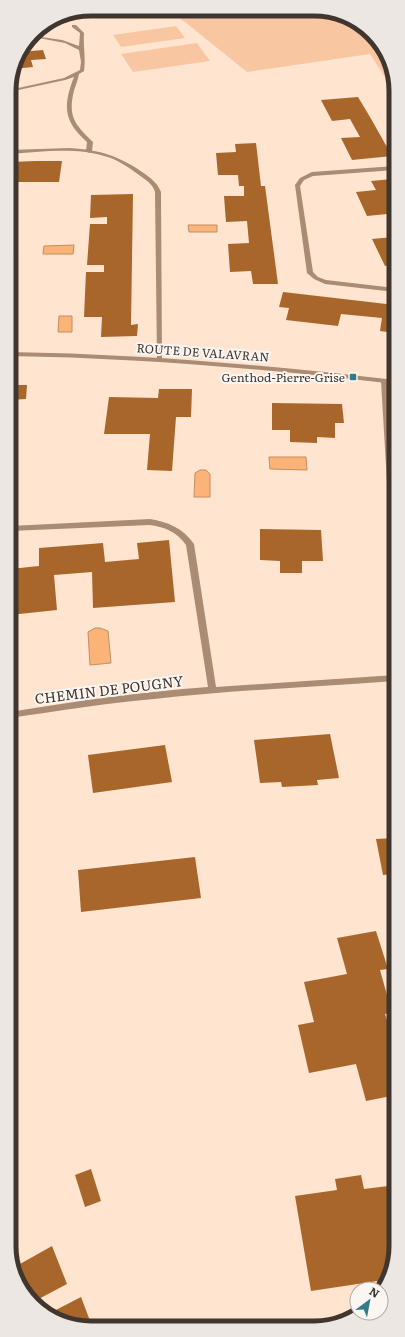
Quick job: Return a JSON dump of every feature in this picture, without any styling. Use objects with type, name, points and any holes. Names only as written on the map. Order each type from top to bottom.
[{"type":"street","points":[[16,90],[65,79],[77,75],[82,71],[82,33],[74,26]]},
{"type":"street","points":[[41,38],[62,40],[72,43],[81,49]]},
{"type":"street","points":[[77,75],[73,85],[68,113],[78,133],[90,142],[89,151]]},
{"type":"street","points":[[16,152],[89,151],[112,157],[156,186],[158,192],[160,359]]},
{"type":"street","points":[[389,168],[312,174],[302,179],[297,186],[310,273],[316,278],[325,282],[389,289]]},
{"type":"street","name":"ROUTE DE VALAVRAN","points":[[16,354],[67,354],[160,359],[261,367],[389,381]]},
{"type":"street","points":[[384,381],[389,458]]},
{"type":"street","points":[[16,529],[150,522],[166,525],[179,531],[185,536],[190,544],[212,690]]},
{"type":"street","name":"CHEMIN DE POUGNY","points":[[16,714],[114,700],[212,690],[389,678]]},
{"type":"shaded area","points":[[177,16],[329,17],[356,29],[374,45],[385,67],[388,82],[370,54],[247,72]]},
{"type":"shaded area","points":[[176,26],[185,38],[121,47],[113,35]]},
{"type":"shaded area","points":[[197,43],[210,61],[133,72],[121,54]]},
{"type":"shaded area","points":[[188,225],[217,225],[217,232],[189,232]]},
{"type":"shaded area","points":[[74,245],[73,254],[43,254],[44,246]]},
{"type":"shaded area","points":[[59,316],[72,316],[72,332],[58,332]]},
{"type":"shaded area","points":[[269,457],[306,457],[307,470],[270,469]]},
{"type":"shaded area","points":[[200,470],[206,470],[210,474],[210,497],[194,497],[195,473]]},
{"type":"shaded area","points":[[95,628],[108,631],[111,663],[90,665],[88,632]]},
{"type":"building","points":[[43,50],[46,59],[31,60],[33,67],[20,68],[28,51]]},
{"type":"building","points":[[358,97],[389,151],[389,156],[352,160],[341,138],[360,137],[350,119],[332,121],[321,100]]},
{"type":"building","points":[[256,143],[261,186],[265,186],[278,284],[253,284],[251,271],[230,272],[228,244],[249,243],[247,221],[226,222],[224,196],[244,196],[244,186],[239,186],[238,175],[218,175],[216,153],[236,152],[235,144]]},
{"type":"building","points":[[62,161],[59,182],[16,182],[16,162]]},
{"type":"building","points":[[389,179],[389,218],[387,214],[367,216],[356,192],[376,190],[371,181]]},
{"type":"building","points":[[133,194],[131,325],[138,324],[137,336],[101,337],[102,317],[84,317],[86,272],[104,272],[104,265],[87,265],[90,224],[107,224],[107,217],[90,218],[91,195]]},
{"type":"building","points":[[389,237],[389,266],[385,266],[372,239]]},
{"type":"building","points":[[283,292],[389,304],[389,332],[380,331],[382,318],[341,314],[338,326],[286,320],[289,308],[279,307]]},
{"type":"building","points":[[16,385],[27,385],[26,399],[16,400]]},
{"type":"building","points":[[159,389],[192,389],[191,417],[176,417],[172,471],[147,470],[150,434],[104,434],[109,397],[158,398]]},
{"type":"building","points":[[272,403],[342,404],[344,423],[335,423],[335,438],[317,437],[317,443],[290,442],[290,430],[272,430]]},
{"type":"building","points":[[260,529],[321,530],[323,561],[302,561],[302,573],[280,573],[280,561],[260,560]]},
{"type":"building","points":[[169,540],[175,602],[93,608],[92,572],[54,575],[57,610],[16,614],[16,568],[39,566],[39,548],[103,543],[105,562],[139,559],[137,543]]},
{"type":"building","points":[[330,734],[339,778],[317,780],[318,785],[282,787],[281,782],[260,783],[254,740]]},
{"type":"building","points":[[165,745],[172,782],[93,793],[88,755]]},
{"type":"building","points":[[389,838],[389,874],[383,875],[376,839]]},
{"type":"building","points":[[195,857],[201,898],[81,912],[78,870]]},
{"type":"building","points":[[376,931],[388,969],[380,970],[389,1002],[389,1013],[385,1014],[389,1027],[389,1096],[366,1101],[356,1064],[309,1073],[298,1025],[314,1022],[304,982],[347,974],[337,938]]},
{"type":"building","points":[[91,1169],[101,1201],[85,1207],[75,1175]]},
{"type":"building","points":[[361,1175],[364,1189],[389,1186],[389,1251],[386,1266],[381,1281],[349,1281],[349,1285],[311,1291],[295,1196],[337,1190],[335,1179]]},
{"type":"building","points":[[52,1246],[67,1284],[38,1299],[28,1287],[20,1264]]},
{"type":"building","points":[[81,1297],[90,1321],[76,1320],[53,1311]]},
{"type":"place","name":"Genthod-Pierre-Grise","points":[[353,377]]}]
